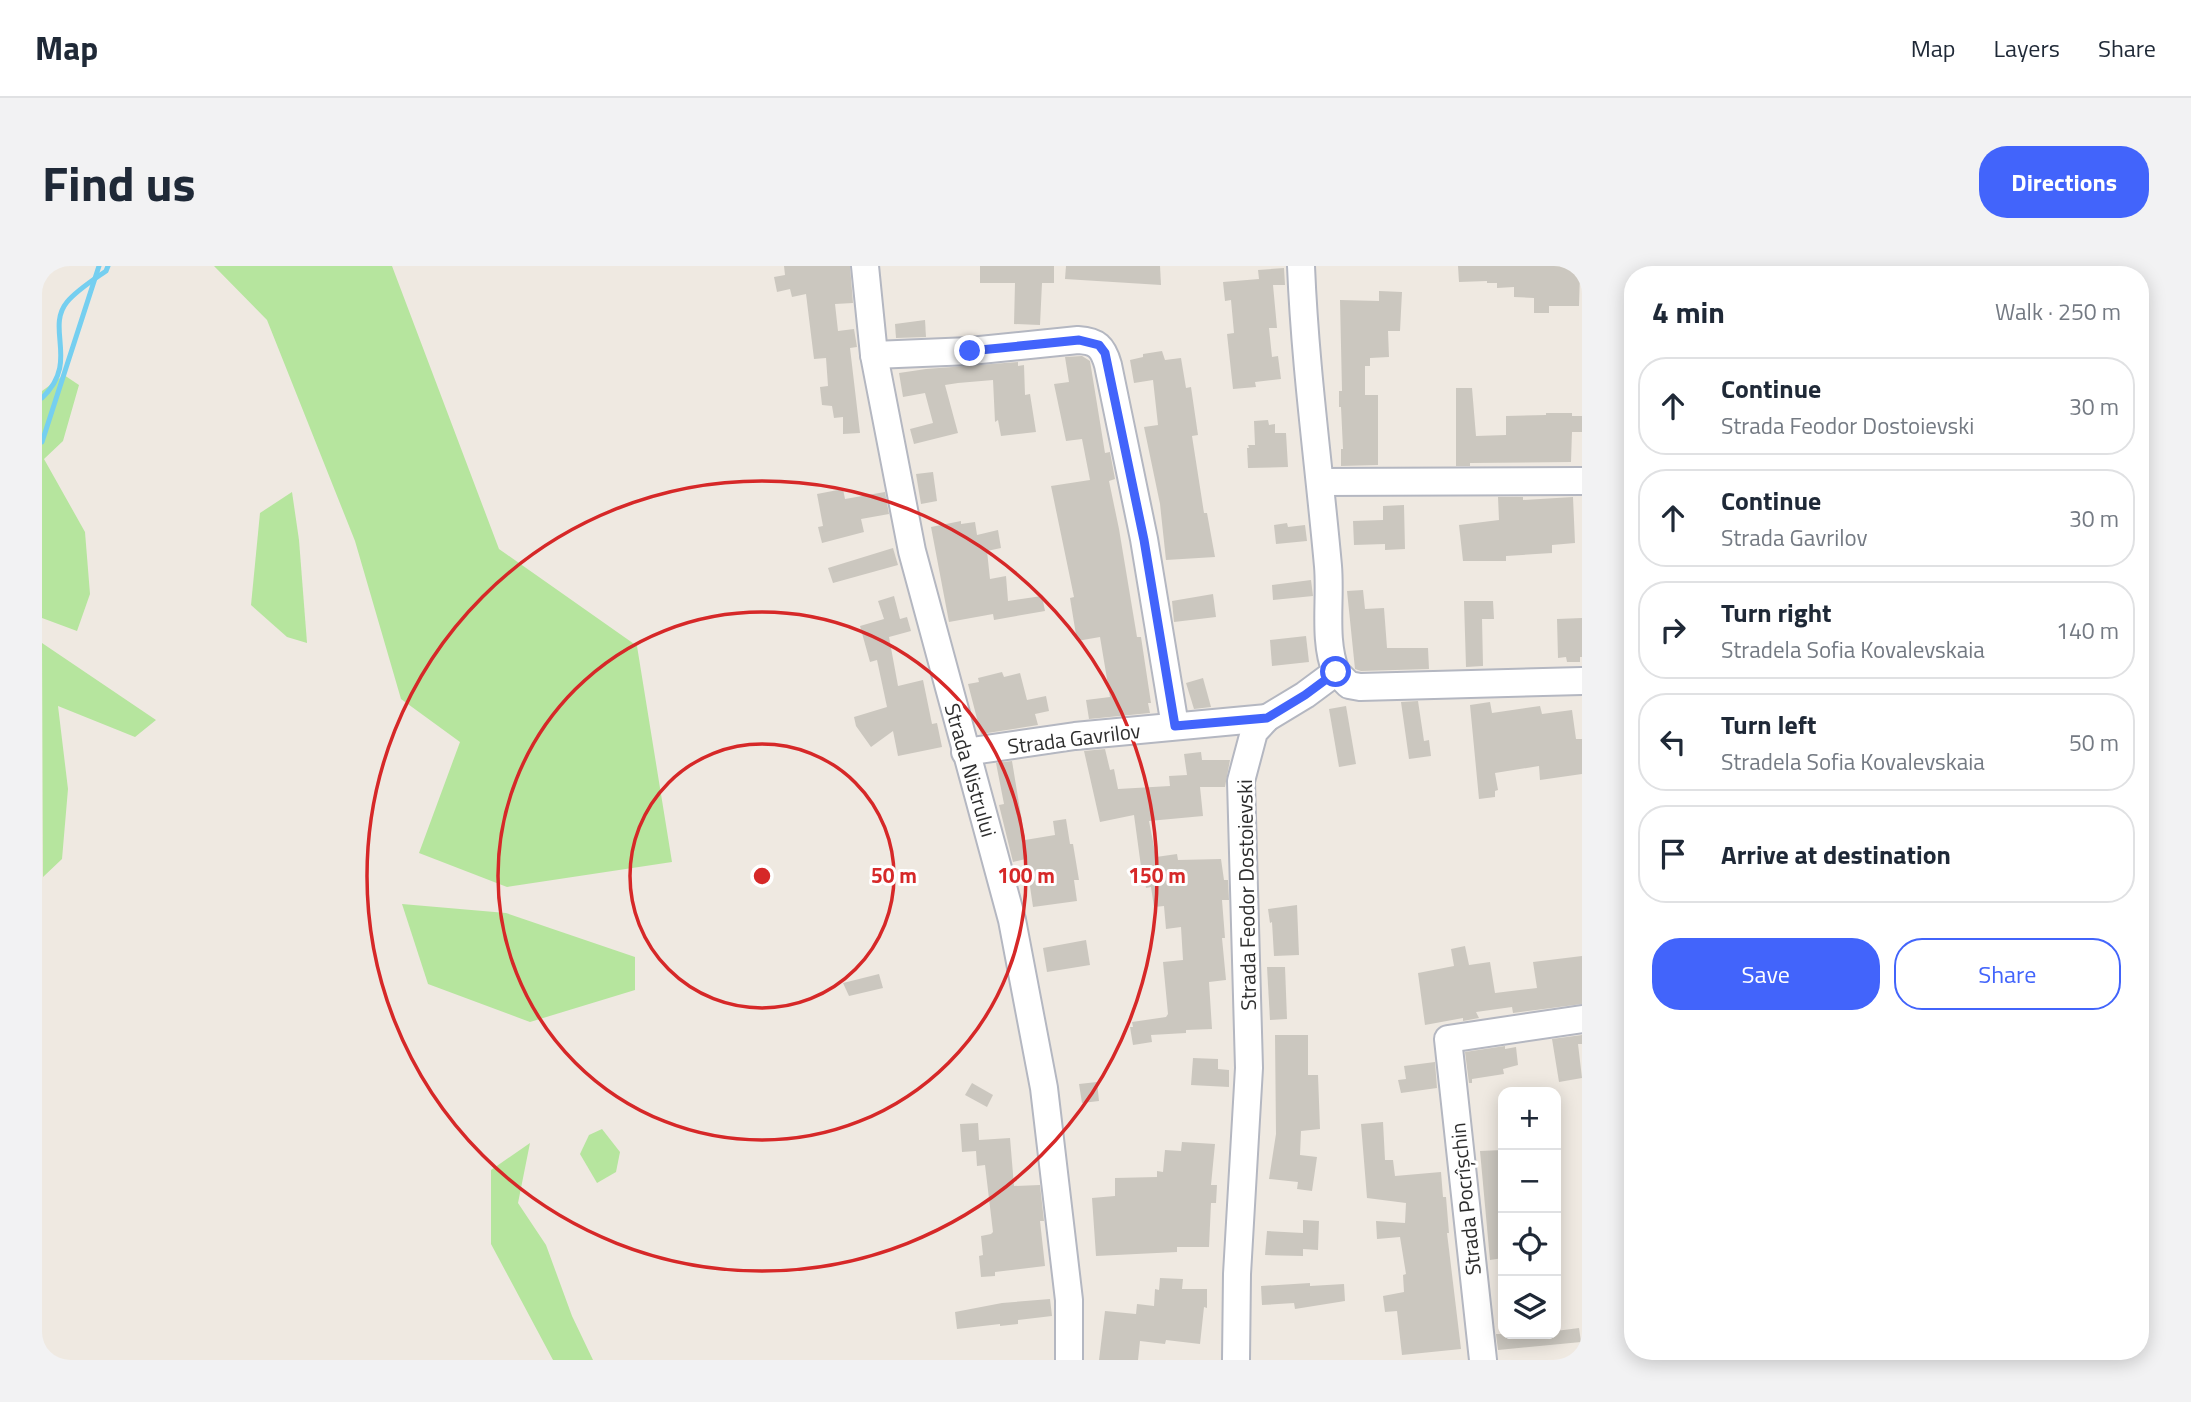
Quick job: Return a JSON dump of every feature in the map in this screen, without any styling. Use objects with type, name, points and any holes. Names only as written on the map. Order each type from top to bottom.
[{"type":"street","name":"Strada Nistrului","points":[[865,266],[874,355],[912,551],[1012,920],[1044,1088],[1069,1300],[1069,1360]]},
{"type":"street","points":[[1301,266],[1304,329],[1329,585],[1329,645],[1336,672],[1349,685],[1360,687],[1582,681]]},
{"type":"street","points":[[874,355],[970,351],[1079,340],[1099,345],[1105,353],[1108,365],[1144,540],[1175,726]]},
{"type":"street","points":[[1321,482],[1582,481]]},
{"type":"street","name":"Strada Feodor Dostoievski","points":[[1236,1360],[1237,1273],[1249,1068],[1241,781],[1254,732],[1267,718],[1336,672]]},
{"type":"street","name":"Strada Gavrilov","points":[[965,752],[1075,736],[1267,718]]},
{"type":"street","name":"Strada Pocrîșchin","points":[[1483,1360],[1448,1039],[1582,1018]]},
{"type":"green space","points":[[214,266],[392,266],[499,549],[637,646],[672,862],[507,887],[419,853],[460,742],[401,699],[355,541],[267,320]]},
{"type":"green space","points":[[64,375],[79,385],[63,441],[44,459],[85,532],[90,594],[77,631],[42,618],[42,391]]},
{"type":"green space","points":[[292,492],[299,540],[307,643],[287,637],[251,605],[260,513]]},
{"type":"green space","points":[[42,643],[156,720],[135,737],[58,706],[68,789],[62,859],[43,877]]},
{"type":"green space","points":[[402,904],[506,913],[635,957],[635,990],[530,1022],[428,984]]},
{"type":"green space","points":[[602,1129],[620,1152],[616,1172],[597,1183],[580,1154],[589,1135]]},
{"type":"green space","points":[[530,1143],[518,1203],[546,1245],[572,1316],[593,1360],[553,1360],[491,1244],[491,1170]]},
{"type":"building","points":[[784,266],[850,266],[853,303],[835,304],[838,331],[854,329],[857,347],[850,348],[860,433],[843,434],[843,417],[834,418],[832,406],[822,405],[820,387],[828,386],[826,358],[814,359],[806,294],[792,297],[790,289],[777,292],[774,277],[785,275]]},
{"type":"building","points":[[980,266],[1054,266],[1054,283],[1042,283],[1040,325],[1014,324],[1015,283],[980,283]]},
{"type":"building","points":[[1066,266],[1160,266],[1161,285],[1065,279]]},
{"type":"building","points":[[1458,266],[1578,266],[1579,306],[1549,306],[1549,313],[1534,313],[1534,298],[1514,297],[1514,287],[1497,288],[1497,283],[1487,281],[1459,282]]},
{"type":"building","points":[[1284,268],[1285,285],[1273,285],[1277,328],[1269,328],[1272,357],[1278,356],[1281,379],[1255,382],[1256,387],[1233,389],[1227,334],[1234,333],[1231,300],[1225,301],[1223,282],[1259,279],[1258,270]]},
{"type":"building","points":[[1379,291],[1402,292],[1400,331],[1388,331],[1389,357],[1370,358],[1370,366],[1365,366],[1365,395],[1378,395],[1378,465],[1341,466],[1343,449],[1339,407],[1339,391],[1342,391],[1340,300],[1379,301]]},
{"type":"building","points":[[925,320],[926,337],[896,338],[895,324]]},
{"type":"building","points":[[1162,351],[1165,360],[1181,358],[1186,388],[1191,387],[1198,435],[1192,436],[1204,513],[1207,513],[1215,557],[1166,560],[1160,504],[1144,427],[1158,425],[1153,380],[1134,383],[1130,360],[1143,357],[1143,354]]},
{"type":"building","points":[[1082,356],[1090,361],[1105,453],[1110,452],[1115,479],[1109,481],[1137,637],[1141,637],[1151,703],[1148,703],[1150,713],[1089,719],[1086,700],[1110,697],[1100,637],[1077,641],[1070,598],[1074,597],[1051,486],[1090,480],[1082,439],[1066,441],[1054,384],[1069,382],[1065,357]]},
{"type":"building","points":[[1018,362],[1018,366],[1024,365],[1025,395],[1030,394],[1036,432],[1001,436],[998,420],[995,422],[993,380],[958,383],[945,385],[958,433],[914,444],[910,429],[933,423],[925,393],[903,397],[899,373]]},
{"type":"building","points":[[1456,388],[1472,388],[1476,436],[1506,435],[1506,416],[1572,413],[1572,416],[1582,416],[1582,432],[1572,432],[1571,462],[1470,463],[1470,466],[1456,466]]},
{"type":"building","points":[[1268,420],[1269,425],[1275,424],[1275,433],[1286,433],[1288,467],[1248,468],[1247,448],[1248,445],[1255,445],[1254,421]]},
{"type":"building","points":[[933,472],[937,501],[921,504],[916,474]]},
{"type":"building","points":[[843,489],[845,499],[885,492],[889,514],[861,519],[864,532],[822,543],[818,527],[823,526],[817,494]]},
{"type":"building","points":[[1498,497],[1523,497],[1523,500],[1573,497],[1575,543],[1552,545],[1552,553],[1506,556],[1506,561],[1463,561],[1459,525],[1499,520]]},
{"type":"building","points":[[1404,505],[1405,549],[1385,550],[1385,544],[1354,545],[1353,521],[1383,520],[1383,506]]},
{"type":"building","points":[[961,521],[961,524],[975,522],[977,535],[998,530],[1001,548],[987,551],[990,579],[1006,576],[1008,601],[1042,596],[1045,611],[994,620],[993,614],[949,622],[931,527]]},
{"type":"building","points":[[1287,523],[1288,527],[1305,525],[1307,541],[1276,544],[1274,525]]},
{"type":"building","points":[[893,548],[898,565],[833,583],[828,568]]},
{"type":"building","points":[[1311,580],[1313,596],[1273,600],[1272,585]]},
{"type":"building","points":[[1363,590],[1365,609],[1384,608],[1387,648],[1428,648],[1429,669],[1355,669],[1347,591]]},
{"type":"building","points":[[1213,594],[1216,617],[1174,622],[1172,601]]},
{"type":"building","points":[[894,596],[900,619],[907,617],[911,631],[889,637],[898,686],[923,680],[932,724],[937,723],[942,747],[898,756],[893,731],[871,747],[856,726],[854,717],[887,707],[877,660],[870,662],[860,626],[884,619],[878,601]]},
{"type":"building","points":[[1464,601],[1493,601],[1494,619],[1482,619],[1483,666],[1466,667]]},
{"type":"building","points":[[1582,618],[1580,662],[1567,662],[1566,657],[1558,658],[1557,619]]},
{"type":"building","points":[[1306,636],[1309,662],[1272,666],[1270,640]]},
{"type":"building","points":[[1002,672],[1004,677],[1020,673],[1027,700],[1046,696],[1049,711],[1035,714],[1038,725],[981,734],[968,684],[979,682],[978,678]]},
{"type":"building","points":[[1203,678],[1211,707],[1194,709],[1186,683]]},
{"type":"building","points":[[1418,701],[1424,741],[1429,740],[1431,756],[1409,759],[1401,702]]},
{"type":"building","points":[[1490,702],[1492,713],[1540,706],[1542,714],[1572,710],[1576,739],[1582,739],[1582,774],[1540,780],[1539,766],[1495,773],[1498,790],[1495,791],[1495,797],[1479,799],[1470,705]]},
{"type":"building","points":[[1346,706],[1356,764],[1339,767],[1329,709]]},
{"type":"building","points":[[1105,749],[1110,770],[1114,769],[1118,789],[1170,786],[1169,776],[1187,775],[1184,754],[1201,752],[1202,760],[1230,760],[1225,787],[1200,787],[1203,816],[1149,821],[1156,857],[1177,854],[1178,860],[1221,859],[1224,880],[1228,880],[1229,900],[1222,900],[1226,980],[1209,982],[1212,1029],[1151,1035],[1152,1042],[1133,1045],[1130,1027],[1133,1027],[1132,1022],[1166,1017],[1168,1014],[1163,962],[1183,960],[1181,927],[1166,929],[1164,906],[1154,907],[1151,887],[1146,888],[1134,815],[1100,822],[1084,751]]},
{"type":"building","points":[[1012,761],[1025,840],[1055,835],[1053,821],[1066,819],[1079,880],[1074,880],[1077,901],[1033,907],[1026,859],[1013,862],[999,805],[1004,804],[996,763]]},
{"type":"building","points":[[1297,905],[1299,955],[1274,956],[1272,922],[1270,923],[1268,909]]},
{"type":"building","points":[[1086,940],[1090,965],[1047,972],[1043,948]]},
{"type":"building","points":[[1465,946],[1469,965],[1490,962],[1495,993],[1537,988],[1533,962],[1582,956],[1582,1004],[1513,1013],[1512,1007],[1476,1012],[1479,1018],[1425,1025],[1418,973],[1454,966],[1451,949]]},
{"type":"building","points":[[1267,967],[1285,967],[1287,1019],[1270,1020]]},
{"type":"building","points":[[879,974],[883,988],[849,996],[843,983]]},
{"type":"building","points":[[1275,1035],[1308,1035],[1308,1075],[1318,1075],[1320,1129],[1301,1131],[1300,1155],[1317,1157],[1312,1191],[1297,1189],[1298,1182],[1269,1179],[1276,1134]]},
{"type":"building","points":[[1582,1035],[1582,1044],[1578,1044],[1582,1078],[1559,1082],[1552,1039]]},
{"type":"building","points":[[1505,1046],[1505,1049],[1516,1047],[1518,1065],[1503,1069],[1504,1074],[1472,1079],[1472,1083],[1469,1083],[1465,1052]]},
{"type":"building","points":[[1193,1058],[1218,1059],[1218,1069],[1229,1070],[1229,1087],[1191,1085]]},
{"type":"building","points":[[1435,1062],[1437,1088],[1401,1093],[1398,1080],[1406,1079],[1404,1066]]},
{"type":"building","points":[[1097,1082],[1099,1101],[1082,1103],[1079,1084]]},
{"type":"building","points":[[972,1083],[993,1095],[987,1107],[965,1095]]},
{"type":"building","points":[[1383,1122],[1385,1160],[1393,1160],[1395,1176],[1441,1172],[1443,1197],[1446,1197],[1447,1233],[1461,1349],[1402,1355],[1397,1311],[1385,1312],[1383,1296],[1404,1292],[1403,1275],[1406,1274],[1400,1237],[1377,1239],[1376,1221],[1405,1223],[1406,1203],[1367,1198],[1361,1124]]},
{"type":"building","points":[[978,1123],[979,1140],[1010,1138],[1014,1186],[1040,1185],[1044,1221],[1040,1221],[1045,1266],[995,1272],[995,1276],[981,1277],[981,1236],[993,1232],[985,1165],[977,1166],[976,1151],[962,1152],[960,1124]]},
{"type":"building","points":[[1182,1142],[1215,1144],[1211,1185],[1217,1185],[1216,1203],[1211,1203],[1209,1247],[1177,1247],[1177,1252],[1096,1256],[1092,1198],[1115,1196],[1115,1178],[1157,1177],[1157,1171],[1163,1172],[1165,1150],[1181,1151]]},
{"type":"building","points":[[1498,1150],[1498,1259],[1490,1260],[1480,1151]]},
{"type":"building","points":[[1303,1220],[1319,1221],[1318,1250],[1303,1249],[1303,1256],[1265,1255],[1267,1231],[1303,1233]]},
{"type":"building","points":[[1160,1278],[1183,1279],[1182,1289],[1207,1289],[1207,1308],[1204,1307],[1200,1344],[1166,1340],[1165,1344],[1140,1341],[1138,1360],[1099,1360],[1105,1311],[1136,1314],[1137,1304],[1154,1306],[1155,1289],[1159,1290]]},
{"type":"building","points":[[1310,1283],[1310,1286],[1344,1284],[1345,1301],[1295,1309],[1294,1303],[1262,1305],[1261,1286]]},
{"type":"building","points":[[1050,1299],[1052,1316],[1018,1320],[1018,1324],[957,1329],[955,1312],[1002,1303]]},
{"type":"building","points":[[1579,1328],[1581,1342],[1498,1350],[1496,1334],[1498,1339],[1561,1339],[1561,1330]]},
{"type":"waterway","points":[[42,442],[99,266]]},
{"type":"waterway","points":[[42,398],[59,372],[61,312],[71,298],[106,271],[108,266]]},
{"type":"route","points":[[970,351],[1079,340],[1099,345],[1105,353],[1144,540],[1175,726],[1267,718],[1336,672]]}]
